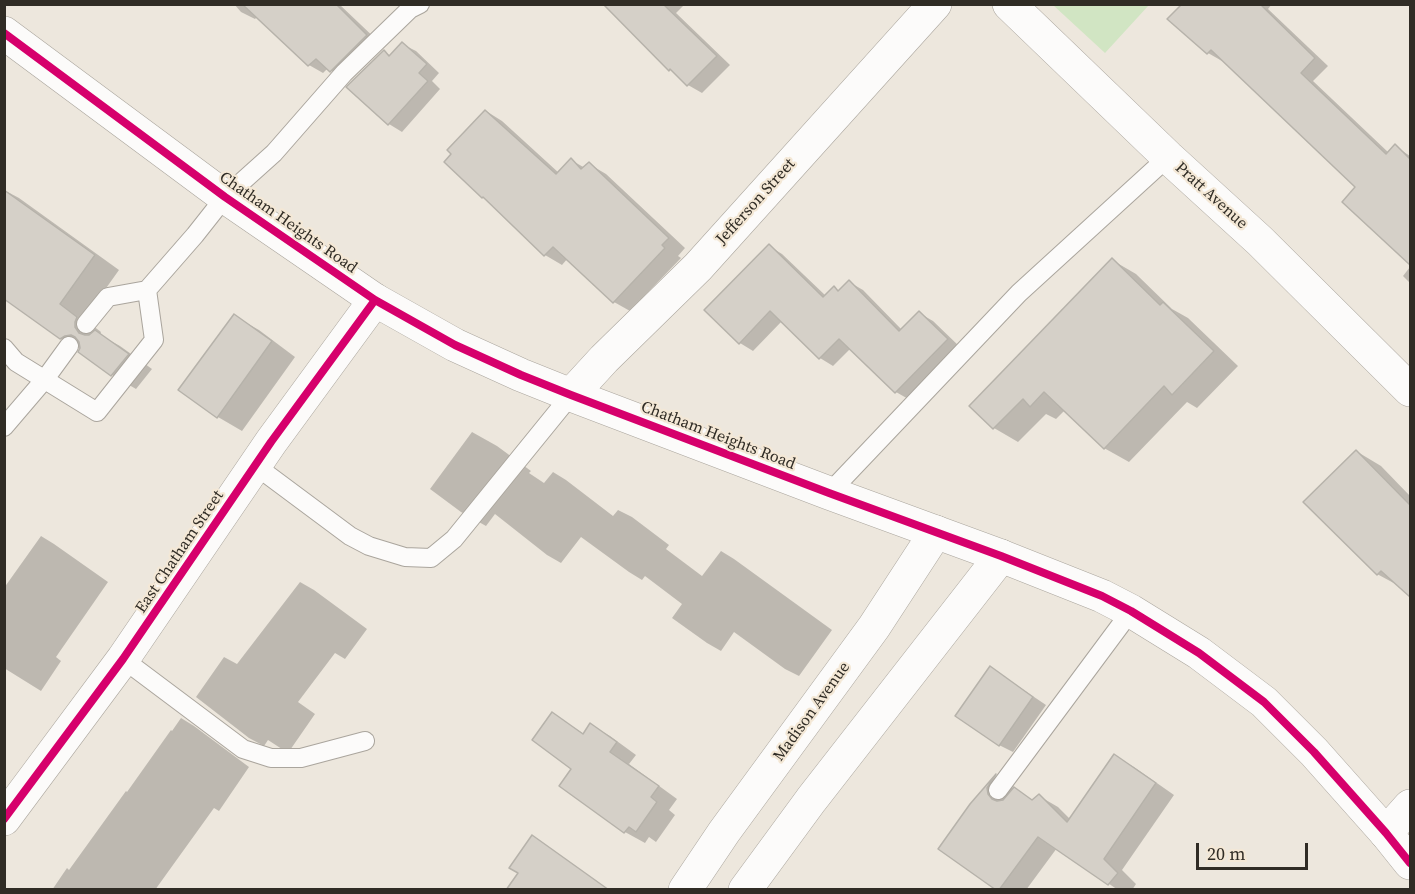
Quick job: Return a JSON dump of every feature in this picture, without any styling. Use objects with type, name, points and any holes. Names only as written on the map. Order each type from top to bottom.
[{"type":"street","name":"Jefferson Street","points":[[571,395],[603,359],[698,267],[935,4]]},
{"type":"street","name":"Pratt Avenue","points":[[1009,4],[1168,157],[1260,241],[1410,390]]},
{"type":"street","name":"Chatham Heights Road","points":[[6,36],[225,197],[375,300],[455,345],[571,395],[1001,556],[1102,596],[1131,611],[1199,653],[1264,702],[1314,752],[1386,832],[1410,863]]},
{"type":"street","name":"East Chatham Street","points":[[4,819],[123,659],[271,442],[375,300]]},
{"type":"street","name":"Madison Avenue","points":[[685,890],[724,832],[874,627],[936,532]]},
{"type":"street","points":[[745,890],[811,800],[1001,556]]},
{"type":"street","points":[[1386,832],[1410,806]]},
{"type":"lane","points":[[86,324],[108,297],[147,290],[225,197],[274,153],[344,73],[410,9],[420,4]]},
{"type":"lane","points":[[829,493],[1019,293],[1168,157]]},
{"type":"lane","points":[[4,348],[16,362],[97,412],[154,340],[147,290]]},
{"type":"lane","points":[[4,428],[69,346]]},
{"type":"lane","points":[[256,466],[351,536],[369,546],[405,556],[431,558],[454,539],[571,395]]},
{"type":"lane","points":[[998,790],[1131,611]]},
{"type":"lane","points":[[123,659],[243,749],[271,758],[301,758],[366,741]]},
{"type":"green space","points":[[1053,5],[1149,5],[1105,53]]},
{"type":"building","points":[[242,4],[336,4],[367,35],[330,72],[316,59],[308,66]]},
{"type":"building","points":[[603,4],[663,4],[717,56],[687,86],[670,69],[669,71]]},
{"type":"building","points":[[1182,4],[1260,4],[1315,58],[1301,73],[1386,154],[1395,144],[1410,159],[1410,265],[1342,202],[1355,187],[1211,50],[1207,54],[1167,19]]},
{"type":"building","points":[[402,42],[427,64],[419,73],[428,81],[388,125],[346,87],[384,50],[389,56]]},
{"type":"building","points":[[485,110],[556,174],[571,158],[581,169],[589,162],[669,238],[662,245],[665,248],[613,303],[553,247],[544,256],[444,162],[451,154],[447,150]]},
{"type":"building","points":[[4,190],[95,255],[60,304],[77,317],[75,327],[79,333],[89,335],[95,330],[129,354],[111,376],[78,352],[79,342],[75,337],[71,335],[60,339],[4,299]]},
{"type":"building","points":[[769,244],[823,297],[834,286],[838,291],[849,280],[899,331],[919,311],[948,339],[895,393],[839,339],[819,359],[770,311],[739,344],[704,310]]},
{"type":"building","points":[[1112,258],[1160,305],[1163,302],[1214,351],[1172,395],[1164,386],[1104,449],[1044,392],[1030,407],[1023,399],[993,429],[969,406]]},
{"type":"building","points":[[234,314],[272,341],[217,418],[178,390]]},
{"type":"building","points":[[1356,450],[1410,505],[1410,597],[1381,571],[1377,575],[1303,502]]},
{"type":"building","points":[[990,666],[1033,697],[999,746],[955,716]]},
{"type":"building","points":[[552,712],[583,734],[590,723],[617,742],[610,752],[659,786],[651,797],[657,802],[636,832],[629,827],[624,833],[559,786],[571,769],[532,740]]},
{"type":"building","points":[[1114,754],[1156,783],[1104,859],[1118,873],[1108,885],[1038,837],[999,890],[938,849],[970,804],[996,774],[987,788],[992,799],[1003,800],[1014,787],[1032,800],[1039,794],[1067,822]]},
{"type":"building","points":[[532,835],[609,890],[506,890],[518,873],[509,868]]},
{"type":"cycle path","points":[[4,33],[225,197],[375,300],[455,345],[571,395],[1001,556],[1102,596],[1131,611],[1199,653],[1264,702],[1314,752],[1410,863]]},
{"type":"cycle path","points":[[4,819],[123,659],[271,442],[375,300]]}]
